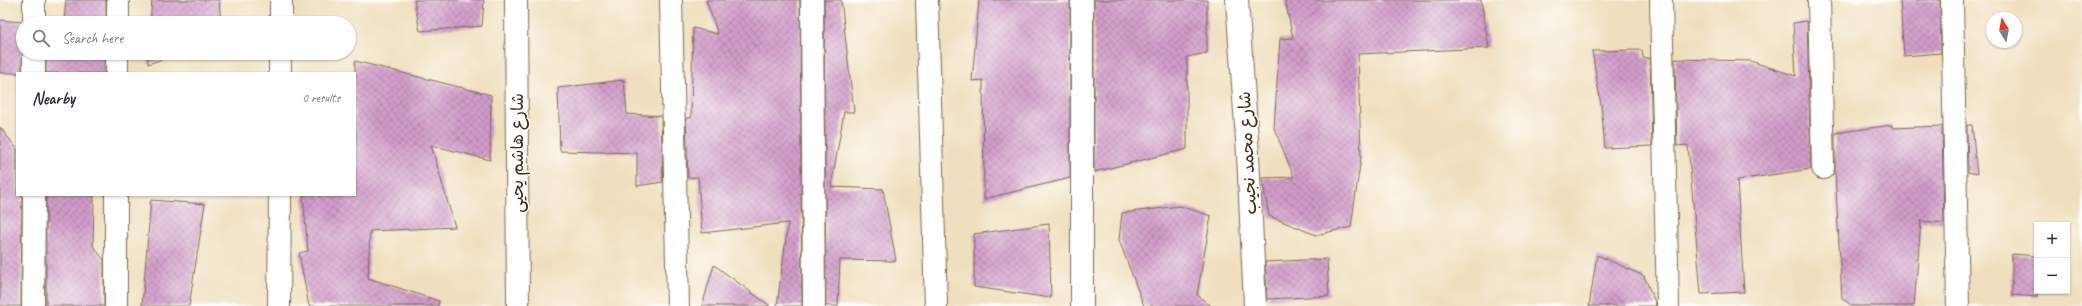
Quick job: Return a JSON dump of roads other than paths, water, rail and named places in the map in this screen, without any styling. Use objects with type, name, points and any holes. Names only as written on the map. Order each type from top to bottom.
[{"type":"street","points":[[34,0],[34,16]]},
{"type":"street","points":[[118,0],[118,16]]},
{"type":"street","points":[[280,16],[281,0]]},
{"type":"street","name":"شارع هاشم يحيى","points":[[516,0],[518,306]]},
{"type":"street","points":[[671,0],[678,306]]},
{"type":"street","points":[[812,0],[814,306]]},
{"type":"street","points":[[927,0],[936,306]]},
{"type":"street","points":[[1082,0],[1082,306]]},
{"type":"street","name":"شارع محمد نجيب","points":[[1237,0],[1248,154],[1255,306]]},
{"type":"street","points":[[1661,0],[1668,306]]},
{"type":"street","points":[[1819,0],[1823,168]]},
{"type":"street","points":[[1952,0],[1958,306]]},
{"type":"street","points":[[34,60],[34,72]]},
{"type":"street","points":[[117,60],[117,72]]},
{"type":"street","points":[[280,60],[280,72]]},
{"type":"street","points":[[33,306],[34,196]]},
{"type":"street","points":[[116,196],[116,306]]},
{"type":"street","points":[[279,306],[280,196]]}]
